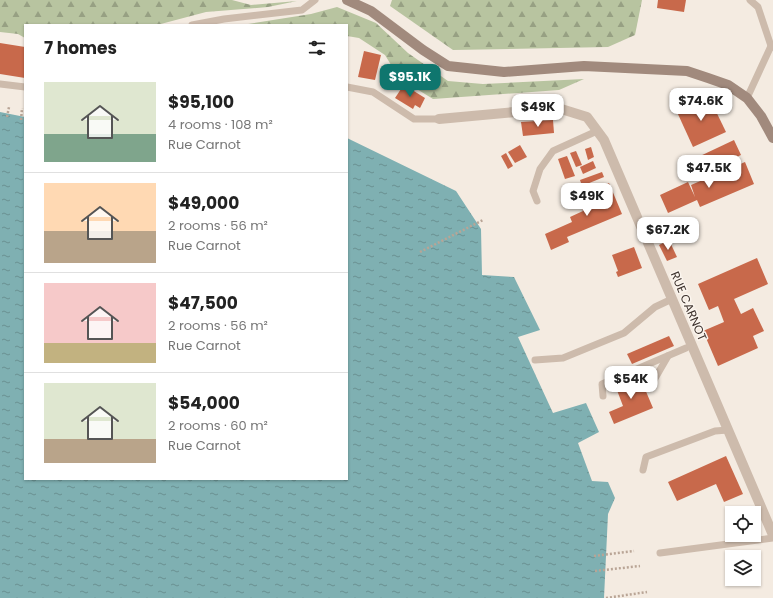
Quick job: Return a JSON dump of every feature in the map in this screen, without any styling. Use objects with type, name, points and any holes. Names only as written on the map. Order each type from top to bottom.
[{"type":"main road","points":[[347,0],[371,11],[423,50],[448,66],[504,72],[584,66],[687,71],[728,85],[747,98],[773,138]]},
{"type":"street","name":"RUE CARNOT","points":[[439,119],[558,108],[587,117],[604,140],[773,536]]},
{"type":"lane","points":[[197,24],[224,19],[302,10],[315,0]]},
{"type":"lane","points":[[747,98],[772,47],[758,7],[750,0]]},
{"type":"lane","points":[[0,84],[24,87]]},
{"type":"lane","points":[[348,87],[373,92],[414,119],[439,119]]},
{"type":"lane","points":[[536,201],[533,191],[540,170],[553,151],[597,131]]},
{"type":"lane","points":[[535,360],[563,358],[624,333],[655,307],[672,299]]},
{"type":"lane","points":[[602,396],[602,384],[686,348]]},
{"type":"lane","points":[[650,387],[668,356]]},
{"type":"lane","points":[[643,470],[646,457],[715,430],[728,430]]},
{"type":"lane","points":[[660,553],[773,536]]},
{"type":"path","points":[[7,117],[9,107]]},
{"type":"path","points":[[21,120],[22,108]]},
{"type":"path","points":[[420,252],[483,220]]},
{"type":"path","points":[[594,556],[634,551]]},
{"type":"path","points":[[595,572],[640,566]]},
{"type":"path","points":[[606,598],[648,592]]},
{"type":"green space","points":[[0,0],[232,0],[251,5],[297,1],[268,7],[206,12],[161,24],[24,24],[24,37],[18,34],[0,32]]},
{"type":"green space","points":[[392,0],[642,0],[635,35],[608,47],[453,50],[390,6]]},
{"type":"green space","points":[[337,7],[376,23],[408,53],[448,81],[483,84],[584,79],[559,90],[433,99],[399,78],[385,55],[359,38],[348,36],[348,24],[248,24],[311,14]]},
{"type":"water","points":[[0,112],[24,117],[24,480],[348,480],[348,138],[456,191],[481,229],[482,275],[514,277],[540,330],[518,337],[553,413],[586,403],[599,432],[578,443],[592,481],[608,482],[615,498],[608,514],[604,598],[0,598]]},
{"type":"building","points":[[658,0],[686,0],[684,12],[657,8]]},
{"type":"building","points":[[0,43],[24,47],[24,78],[0,74]]},
{"type":"building","points":[[364,51],[381,55],[375,80],[358,77]]},
{"type":"building","points":[[403,86],[425,98],[420,108],[415,105],[413,109],[395,98]]},
{"type":"building","points":[[709,97],[726,132],[693,147],[677,112]]},
{"type":"building","points":[[553,120],[554,133],[523,136],[521,122]]},
{"type":"building","points":[[734,140],[741,155],[704,172],[698,157]]},
{"type":"building","points":[[520,145],[527,157],[515,163],[508,152]]},
{"type":"building","points":[[591,147],[594,157],[588,160],[585,149]]},
{"type":"building","points":[[576,151],[582,165],[576,167],[570,153]]},
{"type":"building","points":[[506,153],[513,166],[508,169],[501,156]]},
{"type":"building","points":[[567,156],[575,176],[565,179],[558,159]]},
{"type":"building","points":[[593,161],[596,168],[583,174],[580,167]]},
{"type":"building","points":[[745,162],[754,184],[700,207],[697,200],[668,213],[660,195],[688,182],[695,197],[691,185]]},
{"type":"building","points":[[602,172],[604,177],[582,186],[580,180]]},
{"type":"building","points":[[609,183],[622,214],[567,237],[569,242],[551,250],[545,234],[572,222],[570,217],[583,211],[580,204],[604,194],[600,186]]},
{"type":"building","points":[[669,240],[677,257],[667,261],[659,245]]},
{"type":"building","points":[[634,247],[642,268],[618,277],[616,272],[618,271],[612,255]]},
{"type":"building","points":[[757,258],[768,284],[734,299],[741,314],[753,308],[764,331],[753,336],[758,348],[718,366],[703,331],[724,322],[718,306],[709,310],[698,284]]},
{"type":"building","points":[[669,336],[674,346],[632,364],[627,354]]},
{"type":"building","points":[[639,375],[653,408],[614,424],[609,412],[623,406],[615,385]]},
{"type":"building","points":[[726,456],[743,494],[724,502],[716,484],[677,501],[668,482]]}]
